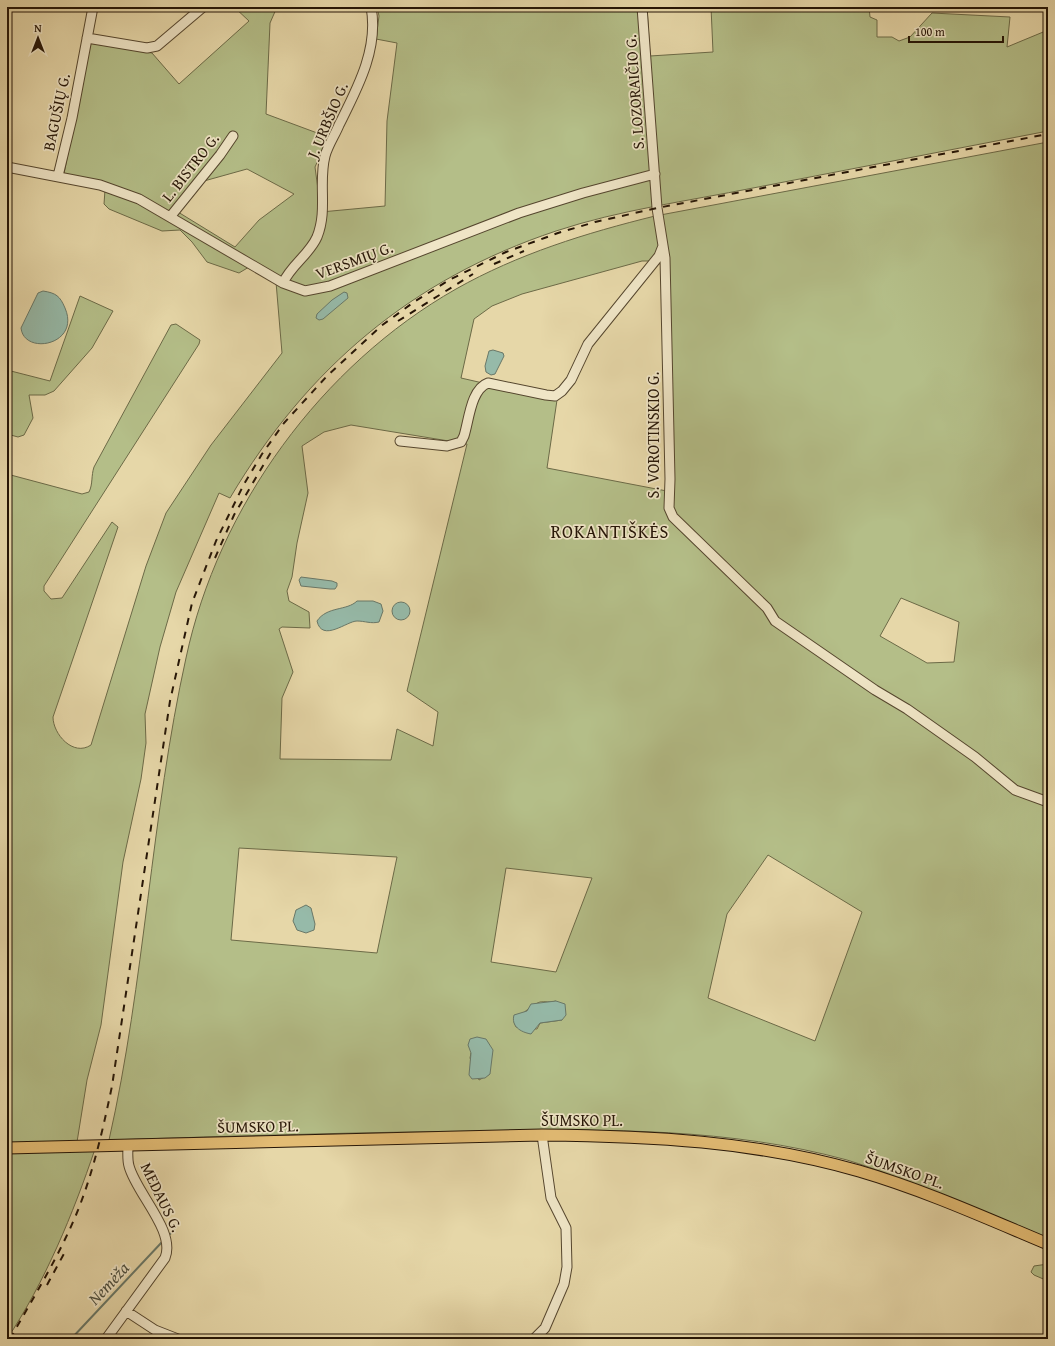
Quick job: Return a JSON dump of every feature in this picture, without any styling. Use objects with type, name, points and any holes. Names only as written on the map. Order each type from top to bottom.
[{"type":"main road","name":"ŠUMSKO PL.","points":[[7,1148],[542,1135],[686,1139],[732,1144],[795,1155],[858,1171],[915,1189],[1048,1244]]},
{"type":"street","name":"BAGUŠIŲ G.","points":[[58,176],[72,118],[92,7]]},
{"type":"street","points":[[87,38],[147,48],[157,46],[203,7]]},
{"type":"street","name":"J. URBŠIO G.","points":[[283,283],[288,273],[312,248],[322,225],[322,170],[325,154],[357,89],[365,67],[374,31],[371,7]]},
{"type":"street","name":"S. LOZORAIČIO G.","points":[[642,7],[655,174]]},
{"type":"street","name":"L. BISTRO G.","points":[[170,217],[220,155],[233,136]]},
{"type":"street","name":"VERSMIŲ G.","points":[[7,167],[58,176],[114,189],[139,199],[283,283],[298,290],[315,290],[519,213],[583,193],[655,174]]},
{"type":"street","name":"S. VOROTINSKIO G.","points":[[655,174],[657,208],[665,258],[670,463],[669,508],[673,517],[767,608],[775,621],[860,680],[907,709],[975,756],[1015,790],[1048,802]]},
{"type":"street","points":[[400,441],[447,446],[460,442],[464,436],[476,394],[483,385],[488,383],[555,396],[562,391],[570,380],[588,344],[659,256],[663,246]]},
{"type":"street","points":[[534,1339],[545,1328],[564,1284],[568,1267],[566,1228],[551,1198],[542,1135]]},
{"type":"street","name":"MEDAUS G.","points":[[106,1339],[165,1258],[168,1251],[166,1237],[130,1171],[128,1145]]},
{"type":"street","points":[[126,1311],[155,1330],[178,1339]]},
{"type":"green space","points":[[234,7],[277,7],[270,23],[266,114],[328,137],[315,167],[321,212],[385,206],[387,121],[397,43],[376,39],[379,16],[377,7],[647,7],[650,56],[713,52],[711,7],[869,7],[870,17],[877,20],[877,37],[892,37],[899,41],[910,37],[932,13],[1010,17],[1007,47],[1048,30],[1048,131],[654,206],[604,217],[556,231],[504,251],[455,275],[410,302],[368,334],[329,369],[293,408],[260,451],[230,498],[219,493],[176,592],[160,647],[145,714],[146,743],[141,779],[123,862],[101,1025],[87,1080],[77,1142],[7,1143],[7,474],[82,494],[89,492],[94,467],[171,325],[176,324],[200,340],[199,344],[44,586],[44,591],[51,599],[62,598],[112,522],[118,527],[53,717],[56,730],[65,742],[77,748],[84,748],[91,745],[146,566],[166,513],[211,445],[282,353],[276,282],[249,267],[239,273],[207,262],[192,242],[180,230],[162,231],[109,209],[104,204],[105,190],[64,174],[89,43],[152,53],[179,84],[249,21]],"holes":[[[247,169],[294,194],[259,220],[235,247],[178,212],[204,181]]]},
{"type":"green space","points":[[1048,142],[1048,1239],[870,1167],[803,1149],[714,1136],[623,1131],[533,1130],[346,1133],[109,1140],[131,1020],[164,778],[186,658],[201,602],[223,547],[250,495],[283,445],[320,399],[362,357],[407,320],[456,289],[504,265],[578,237],[655,216]],"holes":[[[642,261],[661,261],[672,492],[547,468],[557,400],[461,378],[474,319],[492,306],[522,294]],[[351,425],[467,444],[407,691],[438,712],[433,746],[397,729],[391,760],[280,759],[282,698],[293,672],[279,629],[282,627],[310,628],[309,612],[289,601],[287,591],[292,577],[297,543],[308,493],[302,446],[324,432]],[[901,598],[959,622],[954,662],[927,663],[880,636]],[[239,848],[397,857],[377,953],[231,940]],[[768,855],[862,912],[815,1041],[708,998],[727,914]],[[506,868],[592,878],[556,972],[491,962]],[[556,1001],[562,1020],[540,1023],[537,1029],[516,1027],[514,1022],[537,1003]],[[471,1053],[490,1074],[479,1080],[470,1058]]]},
{"type":"green space","points":[[80,296],[113,311],[92,348],[54,391],[45,395],[29,395],[33,418],[24,435],[18,437],[7,434],[7,370],[50,381]]},
{"type":"green space","points":[[95,1149],[68,1223],[46,1271],[7,1339],[7,1152]]},
{"type":"green space","points":[[1048,1264],[1048,1281],[1034,1275],[1031,1272],[1034,1266]]},
{"type":"shaded area","points":[[43,291],[54,294],[59,298],[65,308],[68,321],[65,331],[59,338],[40,344],[31,342],[24,337],[21,328],[38,293]]},
{"type":"shaded area","points":[[344,292],[347,293],[348,298],[323,319],[319,320],[316,318],[317,314],[332,300]]},
{"type":"shaded area","points":[[493,350],[503,353],[504,356],[495,374],[491,375],[486,372],[485,366],[489,351]]},
{"type":"shaded area","points":[[301,577],[332,581],[337,583],[337,586],[335,589],[330,589],[301,586],[299,580]]},
{"type":"shaded area","points":[[357,601],[373,601],[381,604],[383,611],[379,622],[373,623],[357,621],[329,631],[320,627],[317,621],[321,616],[353,604]]},
{"type":"shaded area","points":[[401,602],[407,605],[410,611],[407,617],[401,620],[395,617],[392,611],[395,605]]},
{"type":"shaded area","points":[[306,905],[311,908],[315,924],[314,930],[306,933],[297,930],[293,921],[296,910]]},
{"type":"shaded area","points":[[556,1001],[565,1004],[566,1015],[562,1020],[540,1023],[531,1034],[523,1032],[515,1025],[513,1019],[514,1015],[527,1011],[531,1004]]},
{"type":"shaded area","points":[[477,1037],[486,1039],[493,1050],[490,1074],[485,1078],[472,1079],[469,1075],[471,1053],[468,1045],[470,1039]]},
{"type":"waterway","name":"Nemėža","points":[[170,1234],[174,1230]]},
{"type":"waterway","name":"Nemėža","points":[[71,1339],[162,1242]]},
{"type":"railway","points":[[10,1339],[45,1278],[69,1231],[88,1184],[101,1135],[112,1086],[170,701],[192,603],[216,541],[244,484],[262,454],[284,423],[327,376],[381,326],[414,302],[449,280],[506,252],[558,233],[595,222],[657,208],[1048,134]]},
{"type":"railway","points":[[494,264],[524,251]]},
{"type":"railway","points":[[398,321],[473,274]]},
{"type":"railway","points":[[215,558],[234,515],[274,447]]},
{"type":"railway","points":[[47,1285],[66,1250]]},
{"type":"district","name":"ROKANTIŠKĖS","points":[[610,531]]}]
